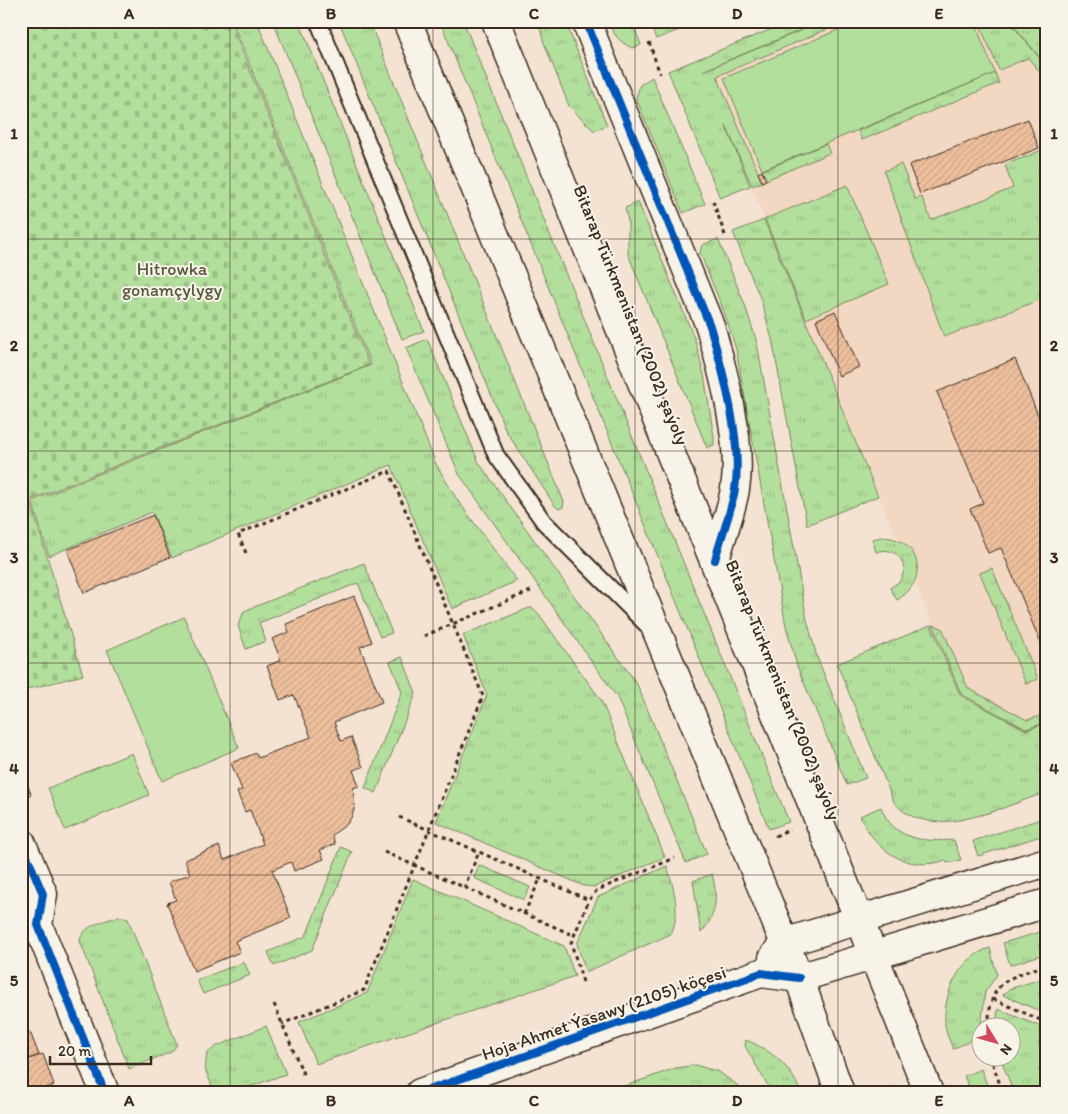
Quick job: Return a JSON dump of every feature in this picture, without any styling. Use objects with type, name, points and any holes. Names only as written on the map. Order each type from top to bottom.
[{"type":"main road","points":[[408,21],[656,634],[799,978],[840,1093]]},
{"type":"main road","name":"Bitarap Türkmenistan (2002) şaýoly","points":[[496,21],[715,560],[928,1093]]},
{"type":"main road","points":[[586,21],[710,326],[736,443],[735,489],[715,560]]},
{"type":"main road","points":[[21,842],[43,894],[30,920],[105,1093]]},
{"type":"main road","points":[[762,973],[784,944],[1047,862]]},
{"type":"main road","name":"Hoja Ahmet Ýasawy (2105) köçesi","points":[[420,1093],[762,973],[799,978],[1047,903]]},
{"type":"lane","points":[[318,21],[496,455],[544,522],[656,634]]},
{"type":"path","points":[[648,42],[660,74]]},
{"type":"path","points":[[713,201],[725,235]]},
{"type":"path","points":[[246,553],[238,534],[389,471],[483,696],[364,990],[282,1024]]},
{"type":"path","points":[[424,636],[533,590]]},
{"type":"path","points":[[399,817],[588,900]]},
{"type":"path","points":[[770,838],[791,829]]},
{"type":"path","points":[[384,852],[573,935]]},
{"type":"path","points":[[464,888],[480,852]]},
{"type":"path","points":[[583,982],[571,943],[588,900],[597,890],[675,858]]},
{"type":"path","points":[[524,914],[540,879]]},
{"type":"path","points":[[990,1016],[993,999],[998,988],[1009,978],[1047,965]]},
{"type":"path","points":[[993,999],[1047,1022]]},
{"type":"path","points":[[274,1004],[304,1076]]},
{"type":"path","points":[[994,1066],[1003,1093]]},
{"type":"path","points":[[881,1093],[896,1087]]},
{"type":"shaded area","points":[[824,21],[1009,21],[1047,67],[1047,722],[1026,729],[961,694],[704,72]]},
{"type":"green space","name":"Hitrowka gonamçylygy","points":[[21,21],[230,21],[369,365],[30,500],[83,675],[21,691]]},
{"type":"green space","points":[[232,21],[257,21],[436,464],[456,498],[517,581],[452,609],[391,465],[172,558],[152,512],[49,556],[32,501],[371,365]]},
{"type":"green space","points":[[273,21],[299,21],[424,331],[402,339]]},
{"type":"green space","points":[[339,21],[369,21],[564,502],[563,507],[559,509],[555,506],[506,431]]},
{"type":"green space","points":[[440,21],[463,21],[789,822],[769,829]]},
{"type":"green space","points":[[538,21],[565,21],[607,125],[594,131],[569,106],[544,43]]},
{"type":"green space","points":[[608,21],[632,21],[641,45],[632,48],[623,43],[614,34]]},
{"type":"green space","points":[[649,21],[684,21],[679,30],[656,39]]},
{"type":"green space","points":[[792,21],[822,21],[703,71],[824,21],[847,21],[717,76],[762,182],[752,186],[726,126],[750,186],[720,198],[668,71]]},
{"type":"green space","points":[[859,21],[974,21],[995,73],[762,170],[724,78]]},
{"type":"green space","points":[[978,21],[1009,21],[1047,67],[1047,80],[1028,58],[999,70]]},
{"type":"green space","points":[[1010,21],[1047,21],[1047,54],[1041,59]]},
{"type":"green space","points":[[995,73],[999,83],[862,140],[858,131]]},
{"type":"green space","points":[[652,77],[705,204],[683,213],[636,98],[640,85]]},
{"type":"green space","points":[[826,144],[830,153],[766,180],[762,171]]},
{"type":"green space","points":[[1047,148],[1047,297],[944,337],[884,171],[901,164],[915,199],[922,197],[931,220],[1013,188],[1005,165]]},
{"type":"green space","points":[[847,185],[889,284],[806,319],[765,219]]},
{"type":"green space","points":[[638,202],[695,340],[704,375],[714,437],[714,445],[707,448],[628,254],[628,221],[625,208]]},
{"type":"green space","points":[[764,220],[878,496],[807,525],[772,339],[761,300],[733,232]]},
{"type":"green space","points":[[718,239],[745,305],[757,343],[807,620],[817,657],[866,778],[847,785],[797,666],[786,626],[736,349],[725,314],[700,253],[702,245]]},
{"type":"green space","points":[[427,339],[479,463],[637,684],[707,854],[686,863],[617,697],[459,474],[406,348]]},
{"type":"green space","points":[[881,537],[894,539],[905,544],[912,552],[916,561],[917,571],[914,582],[908,592],[897,600],[890,588],[900,581],[904,568],[895,553],[883,550],[876,552],[872,539]]},
{"type":"green space","points":[[364,563],[392,633],[380,637],[358,583],[259,623],[266,641],[246,649],[238,626],[244,611]]},
{"type":"green space","points":[[992,568],[1038,679],[1026,684],[980,573]]},
{"type":"green space","points":[[533,608],[538,613],[601,700],[665,857],[594,887],[584,886],[436,822],[487,695],[463,635]]},
{"type":"green space","points":[[184,617],[239,748],[162,781],[107,650]]},
{"type":"green space","points":[[931,625],[960,695],[1026,730],[1047,723],[1047,792],[989,813],[946,821],[927,821],[909,814],[894,802],[837,664]]},
{"type":"green space","points":[[933,625],[942,628],[968,688],[1027,720],[1047,714],[1047,722],[1026,729],[961,694]]},
{"type":"green space","points":[[402,657],[416,693],[376,793],[365,788],[402,692],[390,662]]},
{"type":"green space","points":[[132,753],[149,795],[65,830],[48,788]]},
{"type":"green space","points":[[881,807],[886,818],[893,826],[910,837],[931,840],[954,840],[961,860],[947,863],[946,860],[919,864],[894,856],[874,839],[860,816]]},
{"type":"green space","points":[[1047,817],[1047,834],[978,856],[973,841]]},
{"type":"green space","points":[[341,847],[352,852],[312,950],[274,966],[268,952],[306,936]]},
{"type":"green space","points":[[479,865],[530,887],[524,900],[474,878]]},
{"type":"green space","points":[[667,866],[674,892],[676,909],[676,917],[671,934],[586,972],[577,944],[598,897]]},
{"type":"green space","points":[[712,874],[715,905],[710,919],[701,933],[693,881]]},
{"type":"green space","points":[[413,879],[564,946],[575,976],[316,1064],[299,1022],[367,993]]},
{"type":"green space","points":[[119,916],[128,919],[177,1045],[171,1052],[129,1069],[80,941],[85,931],[90,927]]},
{"type":"green space","points":[[1047,930],[1047,953],[1010,965],[1003,943]]},
{"type":"green space","points":[[990,948],[997,975],[985,992],[982,1016],[970,1016],[970,1041],[953,1049],[945,1023],[945,1012],[950,988],[962,968],[979,953]]},
{"type":"green space","points":[[244,962],[250,975],[203,994],[197,980]]},
{"type":"green space","points":[[1047,977],[1046,1014],[1003,995],[1009,989]]},
{"type":"green space","points":[[998,1009],[1015,1016],[997,1016]]},
{"type":"green space","points":[[1020,1018],[1041,1027],[1040,1043],[1047,1070],[1047,1093],[1014,1093],[1004,1066],[1020,1066]]},
{"type":"green space","points":[[266,1026],[286,1074],[231,1093],[215,1093],[205,1069],[207,1054],[215,1047]]},
{"type":"green space","points":[[746,1040],[764,1049],[779,1060],[792,1075],[801,1093],[772,1093],[745,1046]]},
{"type":"green space","points":[[695,1065],[719,1072],[748,1093],[605,1093],[676,1068]]},
{"type":"green space","points":[[981,1069],[990,1093],[971,1093],[964,1076]]},
{"type":"building","points":[[1028,119],[1039,148],[920,194],[909,165]]},
{"type":"building","points":[[762,171],[766,180],[762,182],[758,173]]},
{"type":"building","points":[[835,311],[859,367],[839,376],[816,320]]},
{"type":"building","points":[[1015,359],[1047,437],[1047,658],[1001,548],[988,553],[970,509],[983,503],[937,392]]},
{"type":"building","points":[[153,515],[170,557],[84,593],[67,550]]},
{"type":"building","points":[[354,596],[372,642],[360,647],[382,702],[334,722],[341,741],[351,737],[363,767],[353,770],[359,786],[353,788],[355,806],[352,816],[347,824],[332,835],[335,844],[320,850],[324,859],[294,871],[291,862],[272,870],[291,918],[235,941],[240,952],[194,971],[167,903],[176,900],[169,882],[190,874],[185,860],[219,846],[224,860],[263,844],[250,810],[245,812],[237,792],[242,790],[231,763],[256,753],[258,758],[311,737],[294,695],[280,700],[267,666],[281,660],[272,639],[289,632],[286,624]]},
{"type":"building","points":[[21,769],[31,794],[21,798]]},
{"type":"building","points":[[21,1015],[28,1033],[21,1036]]},
{"type":"building","points":[[30,1032],[39,1055],[21,1062],[21,1036]]},
{"type":"building","points":[[43,1054],[54,1085],[33,1093],[21,1093],[21,1062]]},
{"type":"cycle path","points":[[586,21],[710,326],[721,364],[734,429],[737,471],[733,498],[715,560]]},
{"type":"cycle path","points":[[21,842],[43,894],[38,925],[105,1093]]},
{"type":"cycle path","points":[[420,1093],[761,973],[799,978]]}]
